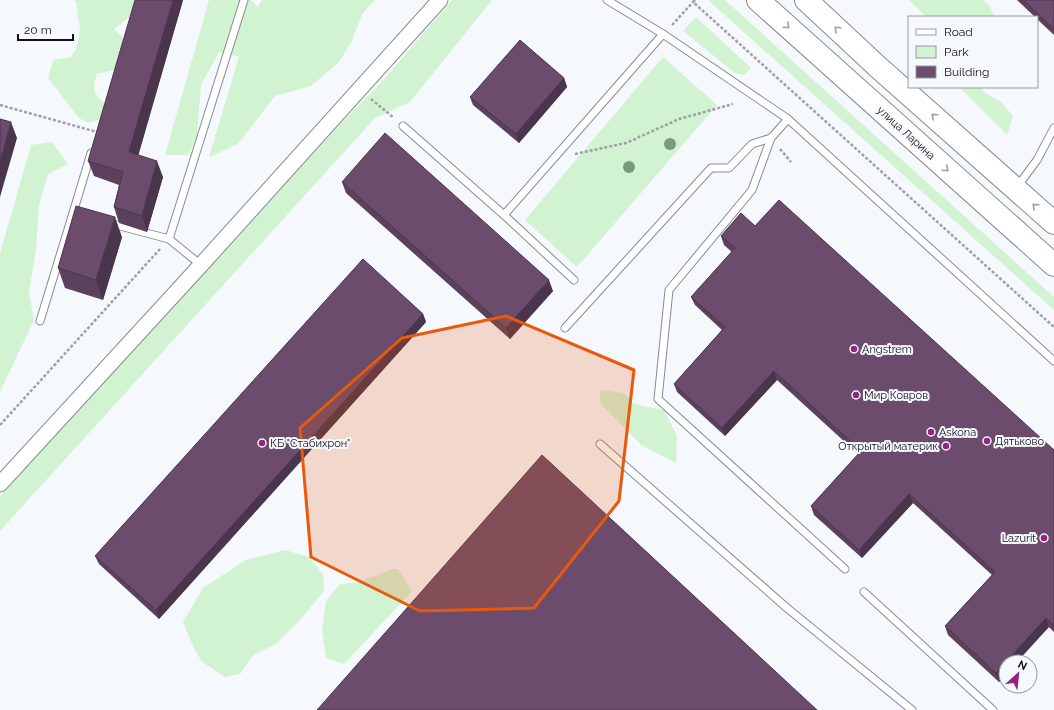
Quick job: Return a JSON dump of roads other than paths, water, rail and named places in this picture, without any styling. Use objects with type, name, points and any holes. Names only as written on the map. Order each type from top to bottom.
[{"type":"main road","name":"улица Ларина","points":[[758,0],[1054,265]]},
{"type":"main road","points":[[806,0],[879,68],[1054,223]]},
{"type":"street","points":[[0,484],[201,265],[440,0]]},
{"type":"lane","points":[[169,239],[244,0]]},
{"type":"lane","points":[[607,0],[663,34],[788,119],[1054,361]]},
{"type":"lane","points":[[504,215],[663,34]]},
{"type":"lane","points":[[788,119],[771,138],[752,190],[669,290],[658,399],[845,569]]},
{"type":"lane","points":[[403,126],[504,215],[574,280]]},
{"type":"lane","points":[[1015,189],[1037,160],[1054,128]]},
{"type":"lane","points":[[40,321],[77,214],[97,132]]},
{"type":"lane","points":[[564,328],[711,168],[729,168],[752,144],[771,138]]},
{"type":"lane","points":[[103,221],[169,239],[201,265]]},
{"type":"lane","points":[[600,444],[787,608],[912,710]]},
{"type":"lane","points":[[864,592],[993,710]]},
{"type":"place","name":"Angstrem","points":[[854,349]]},
{"type":"place","name":"Мир Ковров","points":[[856,395]]},
{"type":"place","name":"Askona","points":[[931,432]]},
{"type":"place","name":"Дятьково","points":[[987,441]]},
{"type":"place","name":"КБ \"Стабихрон\"","points":[[262,443]]},
{"type":"place","name":"Открытый материк","points":[[946,446]]},
{"type":"place","name":"Lazurit","points":[[1044,538]]}]
